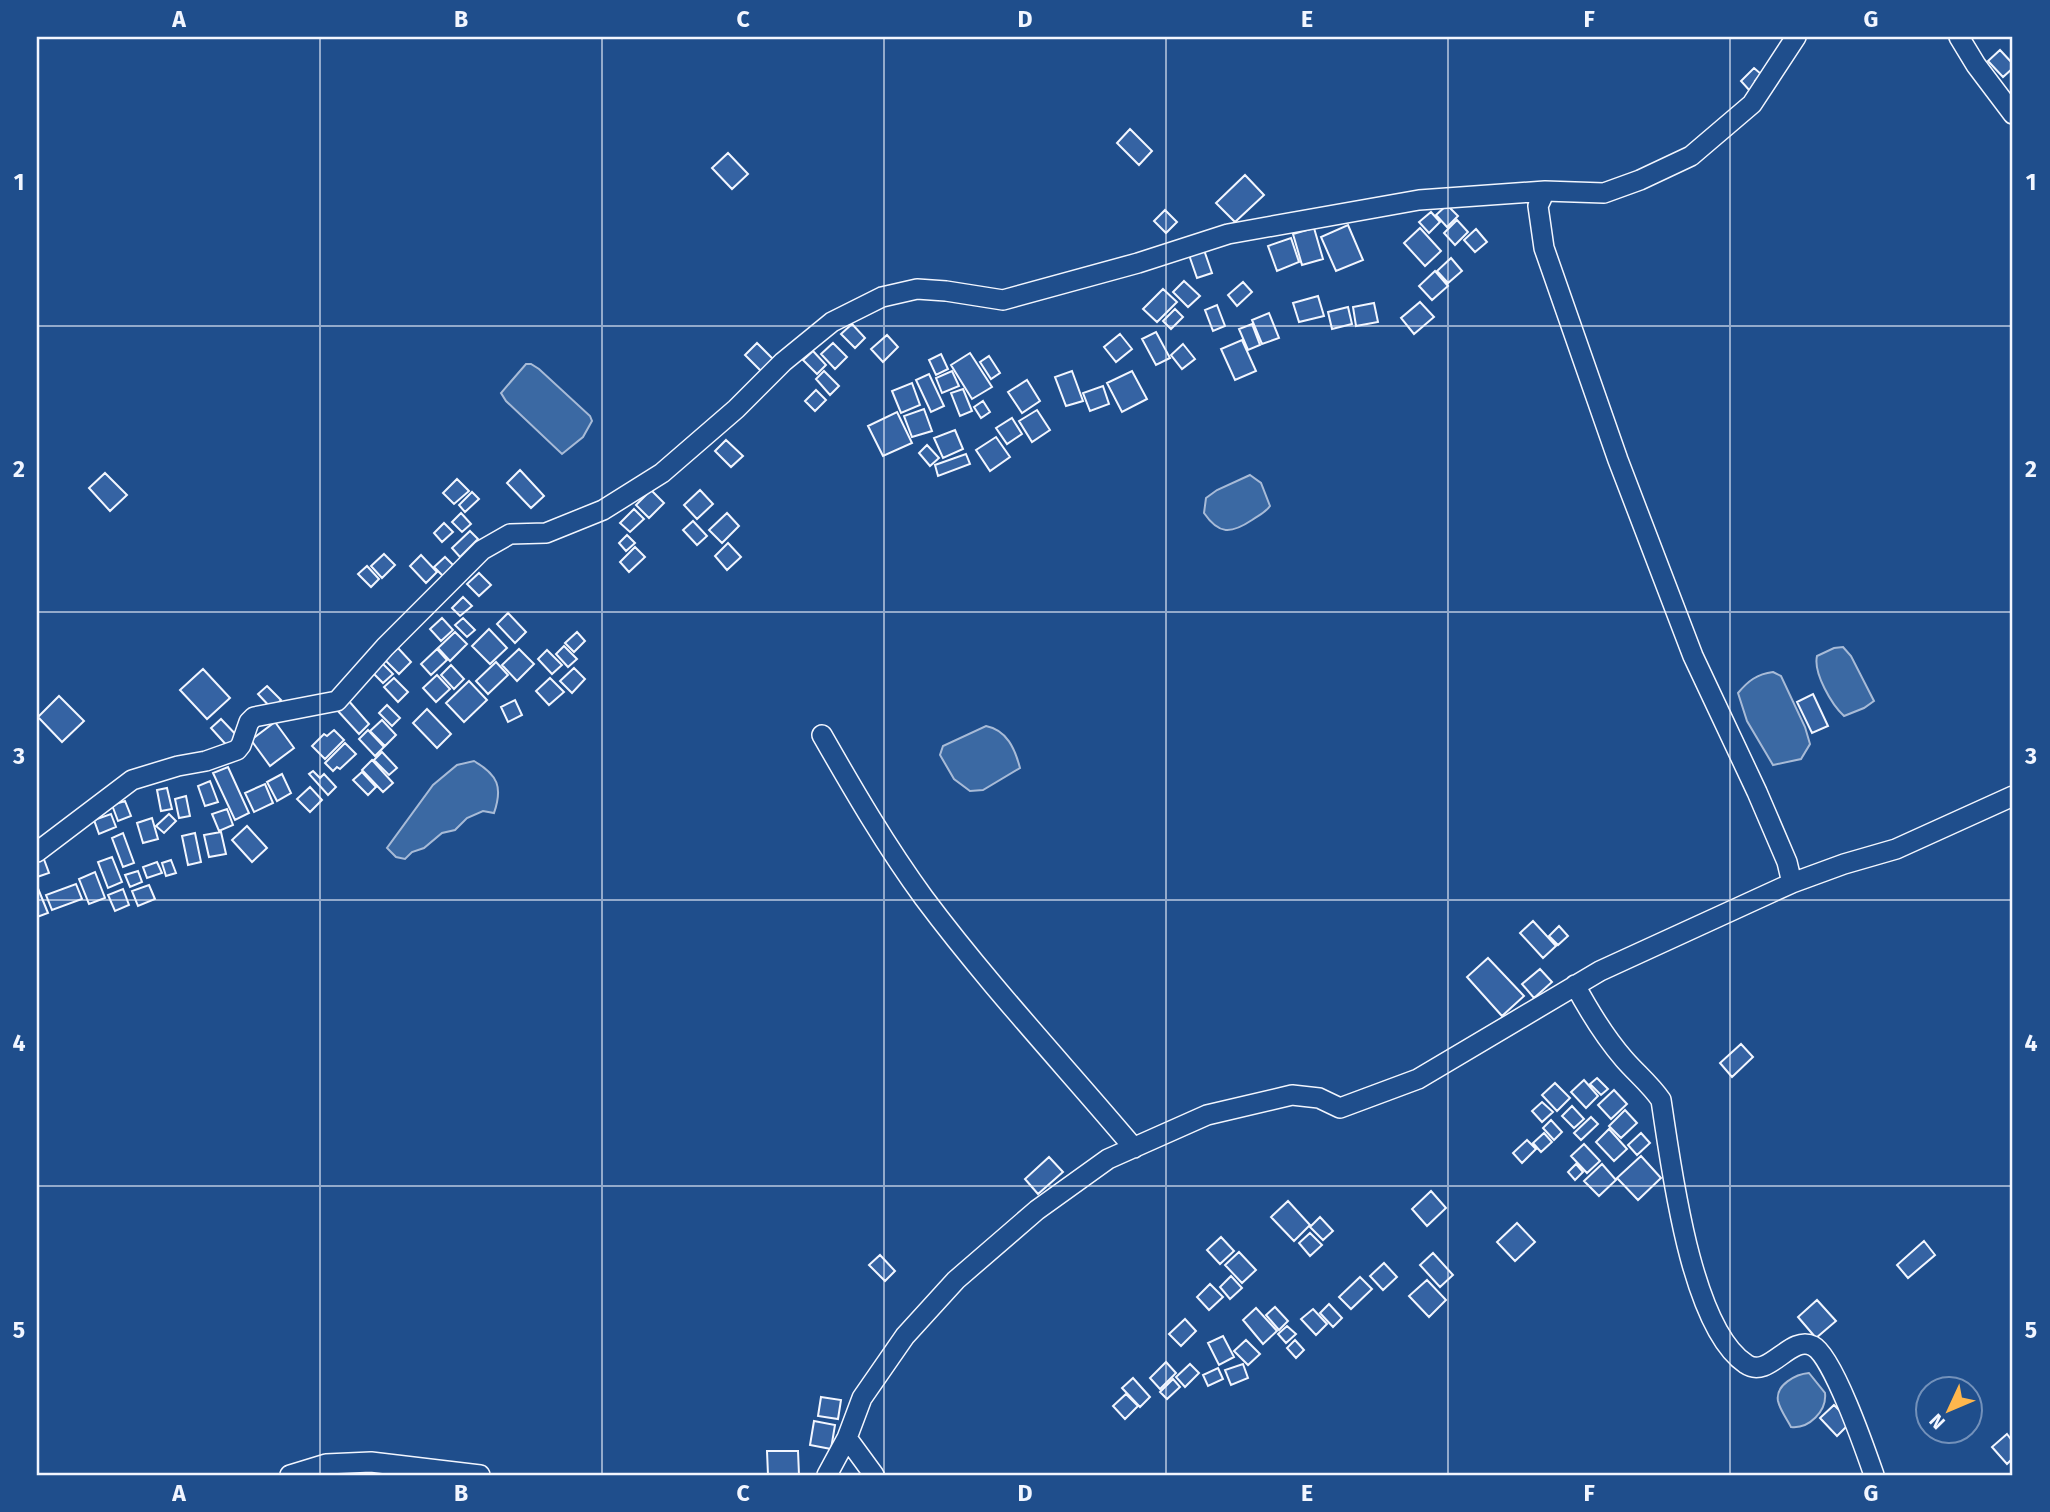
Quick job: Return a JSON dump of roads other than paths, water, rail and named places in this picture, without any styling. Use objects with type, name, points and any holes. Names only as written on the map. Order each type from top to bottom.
[{"type":"street","points":[[37,852],[132,780],[237,750],[242,745],[249,722],[254,717],[337,701],[385,647],[482,550],[510,534],[546,533],[603,510],[662,473],[736,409],[783,362],[832,322],[882,297],[917,289],[946,290],[1003,300],[1138,263],[1228,234],[1419,200],[1545,191],[1604,193],[1692,156],[1752,104],[1796,37]]},
{"type":"street","points":[[1959,37],[1976,65],[2013,114]]},
{"type":"street","points":[[1545,191],[1538,206],[1544,248],[1618,460],[1693,656],[1757,792],[1787,862],[1792,883]]},
{"type":"street","points":[[822,736],[880,836],[925,899],[975,962],[1134,1148]]},
{"type":"street","points":[[827,1475],[847,1438],[862,1398],[905,1336],[956,1280],[1037,1210],[1108,1159],[1207,1115],[1292,1095],[1319,1098],[1340,1108],[1418,1079],[1600,971],[1792,883],[1896,849],[2013,796]]},
{"type":"street","points":[[1576,985],[1588,1010],[1606,1036],[1661,1100],[1689,1259],[1711,1319],[1729,1347],[1746,1364],[1755,1368],[1764,1366],[1801,1344],[1812,1345],[1820,1352],[1846,1402],[1874,1475]]},
{"type":"street","points":[[847,1438],[874,1475]]},
{"type":"street","points":[[290,1475],[326,1464],[371,1462],[480,1475]]},
{"type":"water","points":[[526,364],[539,369],[590,416],[592,421],[583,437],[562,454],[506,401],[501,393]]},
{"type":"water","points":[[1250,475],[1261,483],[1270,506],[1245,525],[1232,530],[1220,529],[1204,513],[1206,498]]},
{"type":"water","points":[[1843,647],[1851,656],[1874,701],[1844,716],[1824,688],[1817,663],[1817,656]]},
{"type":"water","points":[[1773,672],[1781,676],[1810,744],[1801,759],[1773,765],[1747,721],[1738,693],[1753,679]]},
{"type":"water","points":[[986,726],[1005,736],[1016,754],[1020,768],[983,790],[970,791],[954,779],[940,755],[943,746]]},
{"type":"water","points":[[474,761],[489,771],[496,782],[498,796],[494,813],[483,811],[467,818],[455,830],[442,833],[405,859],[396,857],[387,848],[433,785],[457,765]]},
{"type":"water","points":[[1809,1373],[1825,1393],[1823,1406],[1810,1422],[1791,1427],[1780,1408],[1778,1395],[1788,1381]]}]
